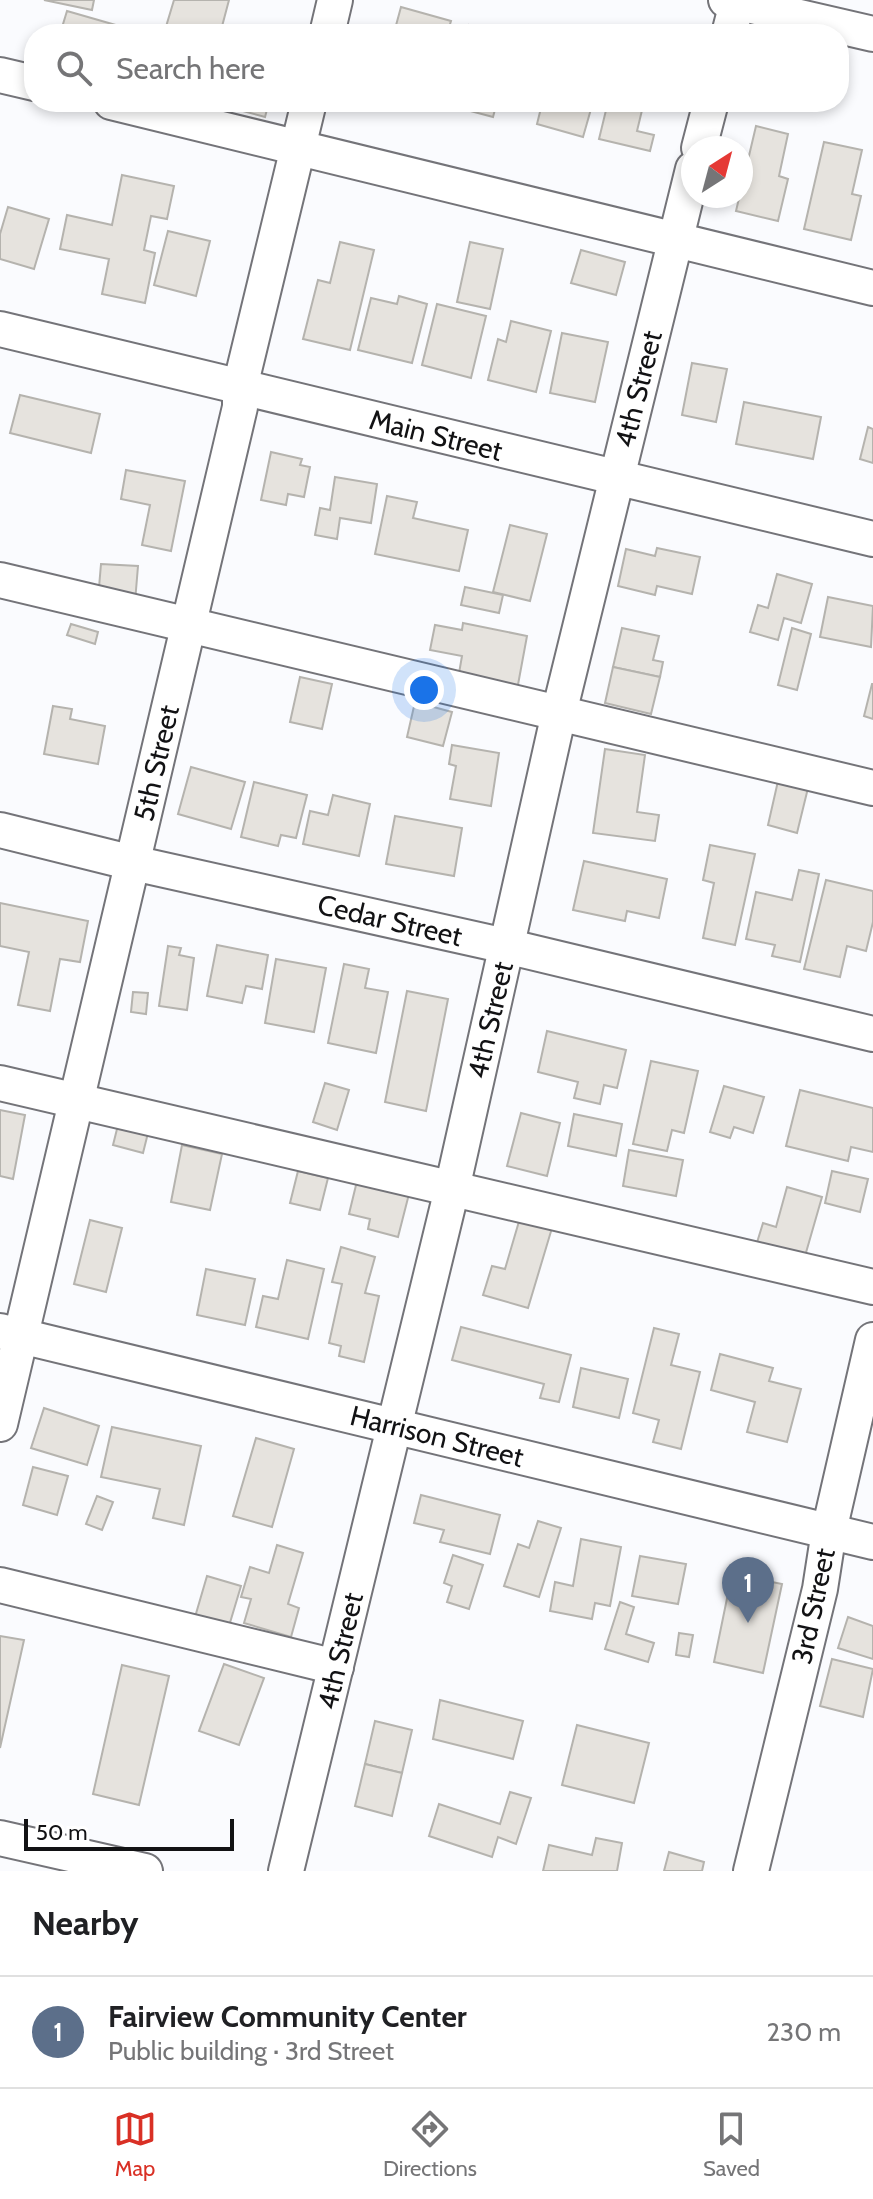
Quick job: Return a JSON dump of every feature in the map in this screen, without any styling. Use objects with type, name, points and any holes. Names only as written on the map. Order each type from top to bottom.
[{"type":"street","points":[[329,24],[335,0]]},
{"type":"street","points":[[731,12],[808,24]]},
{"type":"street","points":[[849,30],[873,34]]},
{"type":"street","points":[[0,75],[24,81]]},
{"type":"street","points":[[152,112],[873,288]]},
{"type":"street","name":"5th Street","points":[[0,1424],[10,1333],[76,1100],[306,112]]},
{"type":"street","points":[[702,136],[708,112]]},
{"type":"street","name":"4th Street","points":[[286,1871],[452,1189],[559,713],[683,208]]},
{"type":"street","name":"Main Street","points":[[0,329],[873,539]]},
{"type":"street","points":[[0,580],[873,788]]},
{"type":"street","name":"Cedar Street","points":[[0,830],[873,1034]]},
{"type":"street","points":[[0,1083],[873,1287]]},
{"type":"street","name":"Harrison Street","points":[[10,1333],[873,1542]]},
{"type":"street","name":"3rd Street","points":[[751,1871],[820,1589],[829,1531],[873,1340]]},
{"type":"street","points":[[0,1585],[336,1667]]},
{"type":"street","points":[[0,1838],[145,1871]]},
{"type":"building","points":[[44,0],[94,0],[92,10]]},
{"type":"building","points":[[174,0],[229,0],[223,24],[167,24]]},
{"type":"building","points":[[401,7],[451,21],[450,24],[396,24]]},
{"type":"building","points":[[67,11],[112,24],[63,24]]},
{"type":"building","points":[[246,112],[266,112],[265,117]]},
{"type":"building","points":[[474,112],[494,112],[493,117]]},
{"type":"building","points":[[540,112],[590,112],[583,137],[537,124]]},
{"type":"building","points":[[606,112],[642,112],[637,131],[654,135],[650,151],[599,139]]},
{"type":"building","points":[[756,126],[788,134],[779,176],[788,179],[778,221],[736,211],[737,208],[753,208],[753,139]]},
{"type":"building","points":[[824,142],[862,150],[852,194],[861,196],[851,240],[804,229]]},
{"type":"building","points":[[122,175],[174,186],[167,219],[151,216],[144,250],[155,253],[145,303],[102,294],[109,259],[60,249],[67,215],[112,225]]},
{"type":"building","points":[[8,207],[49,219],[34,269],[0,259],[0,234]]},
{"type":"building","points":[[168,231],[210,241],[196,296],[154,285]]},
{"type":"building","points":[[340,242],[374,250],[350,350],[303,339],[318,280],[330,283]]},
{"type":"building","points":[[470,242],[503,249],[490,309],[457,302]]},
{"type":"building","points":[[581,250],[625,262],[616,295],[571,283]]},
{"type":"building","points":[[399,296],[427,304],[412,363],[358,350],[371,298],[397,304]]},
{"type":"building","points":[[437,304],[486,316],[471,378],[422,365]]},
{"type":"building","points":[[511,321],[551,331],[536,392],[488,380],[498,339],[506,342]]},
{"type":"building","points":[[562,333],[608,342],[595,402],[550,393]]},
{"type":"building","points":[[692,363],[727,369],[716,422],[682,415]]},
{"type":"building","points":[[20,395],[100,414],[91,453],[10,433]]},
{"type":"building","points":[[744,402],[821,417],[813,459],[736,444]]},
{"type":"building","points":[[868,427],[873,429],[873,463],[860,459]]},
{"type":"building","points":[[271,452],[302,459],[300,465],[310,467],[304,497],[288,494],[286,505],[261,500]]},
{"type":"building","points":[[126,470],[185,481],[171,551],[142,545],[150,505],[121,499]]},
{"type":"building","points":[[335,477],[377,484],[371,523],[340,518],[337,539],[315,535],[320,508],[330,510]]},
{"type":"building","points":[[387,496],[417,502],[413,518],[468,530],[459,571],[375,554]]},
{"type":"building","points":[[510,525],[547,534],[530,601],[493,592]]},
{"type":"building","points":[[657,548],[700,557],[692,594],[657,586],[655,595],[618,586],[626,549],[655,556]]},
{"type":"building","points":[[101,564],[138,566],[135,602],[98,599]]},
{"type":"building","points":[[777,574],[812,584],[801,623],[784,618],[778,640],[750,632],[758,605],[768,608]]},
{"type":"building","points":[[465,587],[503,595],[499,613],[461,605]]},
{"type":"building","points":[[828,597],[873,606],[871,647],[820,637]]},
{"type":"building","points":[[463,623],[527,636],[517,690],[458,679],[462,656],[430,650],[435,625],[462,630]]},
{"type":"building","points":[[71,624],[98,632],[95,644],[67,635]]},
{"type":"building","points":[[622,628],[659,636],[653,660],[663,662],[660,677],[613,667]]},
{"type":"building","points":[[792,628],[811,634],[797,690],[778,685]]},
{"type":"building","points":[[613,667],[660,677],[651,714],[605,703]]},
{"type":"building","points":[[300,677],[332,684],[322,729],[290,722]]},
{"type":"building","points":[[873,684],[873,719],[864,716]]},
{"type":"building","points":[[415,702],[452,712],[443,746],[407,737]]},
{"type":"building","points":[[53,706],[72,709],[70,719],[105,726],[98,764],[44,754]]},
{"type":"building","points":[[452,745],[499,753],[491,806],[450,799],[456,766],[449,764]]},
{"type":"building","points":[[605,749],[645,755],[637,812],[659,815],[655,841],[593,833]]},
{"type":"building","points":[[191,767],[245,782],[231,829],[178,814]]},
{"type":"building","points":[[778,781],[808,788],[797,833],[768,825]]},
{"type":"building","points":[[254,782],[307,795],[296,838],[281,835],[278,846],[241,837]]},
{"type":"building","points":[[333,795],[370,804],[359,856],[303,844],[310,811],[328,815]]},
{"type":"building","points":[[395,816],[462,828],[454,876],[386,864]]},
{"type":"building","points":[[710,845],[755,854],[735,945],[703,938],[714,883],[703,880]]},
{"type":"building","points":[[584,861],[667,879],[659,918],[627,911],[625,921],[573,910]]},
{"type":"building","points":[[799,870],[819,874],[800,962],[772,956],[775,945],[746,939],[756,892],[792,900]]},
{"type":"building","points":[[826,880],[873,891],[873,922],[866,951],[847,946],[840,977],[804,969]]},
{"type":"building","points":[[0,903],[88,921],[80,962],[60,959],[50,1011],[18,1005],[29,952],[0,946]]},
{"type":"building","points":[[217,945],[268,955],[262,989],[246,986],[242,1003],[207,996]]},
{"type":"building","points":[[168,946],[181,948],[179,955],[194,958],[187,1010],[159,1006]]},
{"type":"building","points":[[276,959],[326,968],[314,1032],[265,1023]]},
{"type":"building","points":[[344,964],[369,969],[365,988],[388,992],[376,1053],[328,1043]]},
{"type":"building","points":[[407,991],[448,999],[426,1111],[385,1102]]},
{"type":"building","points":[[133,992],[148,993],[146,1014],[131,1012]]},
{"type":"building","points":[[547,1031],[626,1050],[617,1088],[604,1085],[600,1104],[574,1098],[578,1082],[538,1072]]},
{"type":"building","points":[[651,1061],[698,1071],[684,1133],[672,1130],[667,1151],[633,1144]]},
{"type":"building","points":[[325,1083],[349,1090],[337,1130],[313,1122]]},
{"type":"building","points":[[724,1086],[764,1097],[753,1133],[734,1127],[730,1138],[710,1132]]},
{"type":"building","points":[[800,1090],[873,1108],[873,1152],[851,1147],[848,1161],[786,1146]]},
{"type":"building","points":[[0,1110],[25,1115],[13,1179],[0,1176]]},
{"type":"building","points":[[521,1113],[560,1123],[547,1176],[507,1166]]},
{"type":"building","points":[[574,1114],[622,1124],[616,1156],[568,1146]]},
{"type":"building","points":[[118,1125],[148,1133],[143,1153],[113,1145]]},
{"type":"building","points":[[182,1145],[222,1154],[210,1210],[171,1202]]},
{"type":"building","points":[[629,1150],[683,1160],[676,1196],[623,1186]]},
{"type":"building","points":[[298,1171],[328,1178],[320,1210],[290,1203]]},
{"type":"building","points":[[832,1171],[868,1179],[860,1212],[825,1203]]},
{"type":"building","points":[[357,1181],[409,1194],[398,1237],[368,1229],[370,1219],[349,1214]]},
{"type":"building","points":[[787,1187],[822,1197],[803,1263],[755,1249],[763,1223],[776,1227]]},
{"type":"building","points":[[520,1218],[552,1228],[528,1308],[483,1295],[492,1266],[505,1269]]},
{"type":"building","points":[[90,1220],[122,1228],[106,1292],[74,1284]]},
{"type":"building","points":[[341,1247],[375,1257],[365,1293],[379,1296],[364,1362],[339,1356],[341,1346],[329,1343],[342,1284],[332,1282]]},
{"type":"building","points":[[287,1260],[324,1269],[308,1339],[256,1327],[263,1296],[278,1299]]},
{"type":"building","points":[[206,1269],[255,1279],[245,1325],[197,1315]]},
{"type":"building","points":[[461,1327],[571,1355],[559,1402],[540,1398],[544,1384],[452,1360]]},
{"type":"building","points":[[654,1328],[679,1334],[671,1365],[700,1372],[681,1449],[653,1442],[659,1420],[633,1413]]},
{"type":"building","points":[[720,1354],[773,1368],[769,1381],[801,1389],[787,1442],[747,1432],[755,1402],[711,1390]]},
{"type":"building","points":[[581,1368],[628,1379],[619,1418],[573,1407]]},
{"type":"building","points":[[44,1408],[99,1426],[87,1465],[31,1448]]},
{"type":"building","points":[[112,1427],[201,1446],[184,1525],[153,1518],[160,1489],[101,1477]]},
{"type":"building","points":[[256,1438],[294,1449],[272,1527],[233,1516]]},
{"type":"building","points":[[33,1467],[68,1476],[57,1515],[23,1505]]},
{"type":"building","points":[[421,1495],[500,1515],[490,1554],[440,1542],[444,1530],[414,1523]]},
{"type":"building","points":[[97,1496],[113,1502],[102,1530],[86,1524]]},
{"type":"building","points":[[538,1521],[561,1528],[539,1597],[504,1586],[518,1544],[529,1548]]},
{"type":"building","points":[[581,1539],[621,1547],[610,1606],[595,1603],[592,1619],[550,1611],[555,1582],[573,1586]]},
{"type":"building","points":[[277,1545],[303,1553],[288,1604],[299,1608],[291,1637],[244,1623],[251,1599],[241,1597],[250,1567],[269,1573]]},
{"type":"building","points":[[453,1555],[483,1565],[469,1609],[447,1602],[452,1586],[444,1583]]},
{"type":"building","points":[[640,1556],[686,1564],[678,1604],[632,1596]]},
{"type":"building","points":[[732,1574],[782,1584],[763,1673],[714,1662]]},
{"type":"building","points":[[207,1576],[241,1586],[229,1626],[195,1617]]},
{"type":"building","points":[[620,1602],[634,1607],[626,1634],[654,1643],[648,1662],[605,1649]]},
{"type":"building","points":[[848,1617],[873,1626],[873,1659],[838,1648]]},
{"type":"building","points":[[679,1633],[693,1635],[689,1657],[676,1655]]},
{"type":"building","points":[[0,1636],[24,1640],[0,1748]]},
{"type":"building","points":[[832,1659],[873,1669],[863,1717],[820,1706]]},
{"type":"building","points":[[224,1664],[264,1678],[239,1745],[199,1731]]},
{"type":"building","points":[[122,1665],[169,1676],[139,1805],[93,1794]]},
{"type":"building","points":[[440,1700],[523,1721],[513,1759],[433,1739]]},
{"type":"building","points":[[375,1721],[412,1730],[402,1773],[365,1764]]},
{"type":"building","points":[[577,1725],[649,1743],[634,1803],[562,1785]]},
{"type":"building","points":[[365,1764],[402,1773],[392,1816],[355,1806]]},
{"type":"building","points":[[510,1792],[531,1798],[516,1844],[498,1837],[492,1857],[429,1836],[439,1804],[500,1824]]},
{"type":"building","points":[[596,1838],[622,1843],[617,1871],[543,1871],[549,1845],[592,1855]]},
{"type":"building","points":[[669,1852],[704,1862],[702,1871],[664,1871]]},
{"type":"place","name":"Fairview Community Center","points":[[748,1623]]}]
